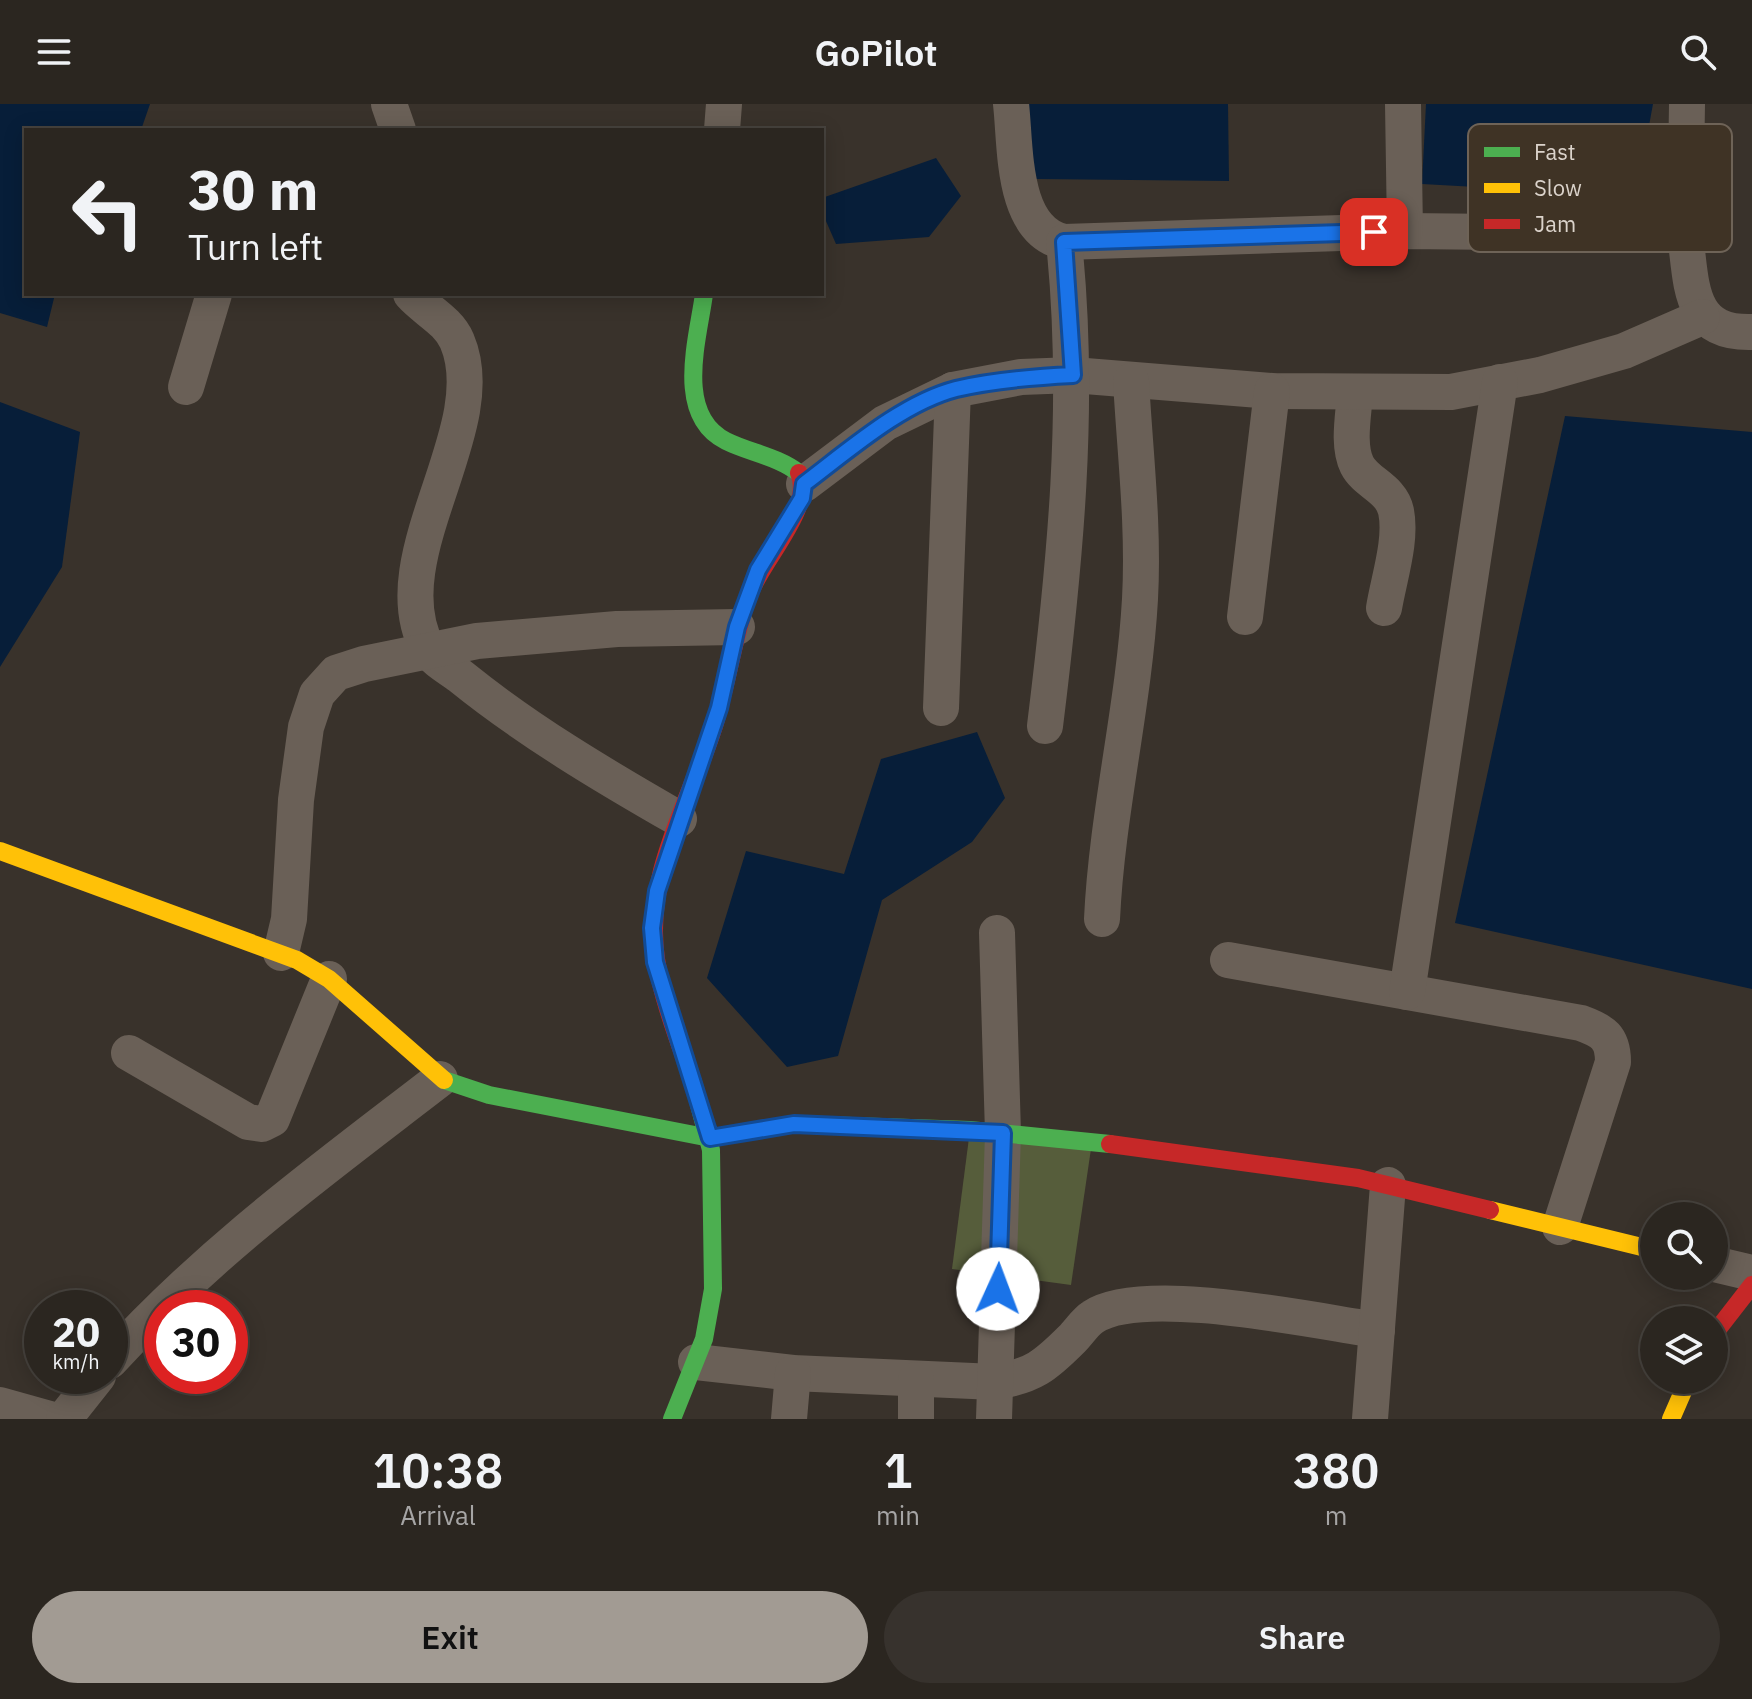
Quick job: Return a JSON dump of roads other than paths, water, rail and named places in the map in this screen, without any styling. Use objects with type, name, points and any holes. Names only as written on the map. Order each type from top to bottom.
[{"type":"main road","points":[[672,1419],[696,1362],[713,1292],[710,1138],[655,962],[652,928],[657,891],[719,708],[737,627],[758,570],[802,498],[804,484],[798,473],[784,463],[726,444],[707,432],[698,413],[696,366],[704,296]]},
{"type":"main road","points":[[0,851],[281,953],[329,979],[440,1079],[489,1095],[710,1138],[794,1124],[1003,1133],[1358,1178],[1640,1247]]},
{"type":"main road","points":[[1728,1316],[1752,1285]]},
{"type":"main road","points":[[1671,1419],[1682,1394]]},
{"type":"street","points":[[389,104],[397,128]]},
{"type":"street","points":[[722,128],[724,104]]},
{"type":"street","points":[[1011,104],[1019,177],[1030,217],[1050,239],[1064,242],[1468,232]]},
{"type":"street","points":[[1403,104],[1405,231]]},
{"type":"street","points":[[1687,104],[1687,124]]},
{"type":"street","points":[[1045,726],[1063,583],[1072,451],[1073,375],[1064,242]]},
{"type":"street","points":[[1688,252],[1695,300],[1702,317],[1718,326],[1752,332]]},
{"type":"street","points":[[186,387],[213,296]]},
{"type":"street","points":[[414,296],[435,313],[457,340],[465,373],[460,419],[417,575],[416,615],[429,651],[588,766],[679,819]]},
{"type":"street","points":[[804,484],[885,423],[953,390],[1021,377],[1073,375],[1272,391],[1451,392],[1624,351],[1702,317]]},
{"type":"street","points":[[1102,919],[1104,870],[1140,601],[1141,527],[1131,381]]},
{"type":"street","points":[[1407,992],[1500,382]]},
{"type":"street","points":[[941,708],[953,390]]},
{"type":"street","points":[[1245,617],[1272,391]]},
{"type":"street","points":[[1355,392],[1353,451],[1358,467],[1386,491],[1396,508],[1397,529],[1384,608]]},
{"type":"street","points":[[281,953],[289,919],[296,800],[306,727],[317,694],[336,673],[364,664],[477,641],[572,632],[737,627]]},
{"type":"street","points":[[994,1419],[1003,1133],[997,933]]},
{"type":"street","points":[[1228,960],[1581,1023],[1604,1032],[1613,1046],[1613,1062],[1560,1227]]},
{"type":"street","points":[[129,1053],[248,1122],[262,1124],[272,1119],[329,979]]},
{"type":"street","points":[[128,1341],[166,1299],[239,1234],[440,1079]]},
{"type":"street","points":[[1370,1419],[1388,1185]]},
{"type":"street","points":[[1728,1267],[1752,1273]]},
{"type":"street","points":[[696,1362],[793,1373],[995,1382],[1028,1376],[1048,1362],[1093,1317],[1126,1304],[1165,1301],[1377,1330]]},
{"type":"street","points":[[789,1419],[793,1373]]},
{"type":"street","points":[[916,1380],[916,1419]]},
{"type":"street","points":[[64,1419],[84,1394]]},
{"type":"street","points":[[0,1405],[50,1419]]},
{"type":"water","points":[[0,104],[150,104],[142,128],[24,128],[24,296],[55,296],[47,327],[0,313]]},
{"type":"water","points":[[1023,104],[1228,104],[1229,181],[1035,179]]},
{"type":"water","points":[[1426,104],[1653,104],[1649,124],[1468,124],[1468,187],[1422,184]]},
{"type":"water","points":[[936,158],[961,196],[929,237],[836,244],[824,217],[824,197]]},
{"type":"water","points":[[0,402],[80,432],[62,567],[0,667]]},
{"type":"water","points":[[1565,416],[1752,432],[1752,989],[1455,923]]},
{"type":"water","points":[[977,732],[1005,798],[972,842],[882,900],[838,1056],[787,1067],[707,978],[746,851],[844,874],[881,759]]}]
